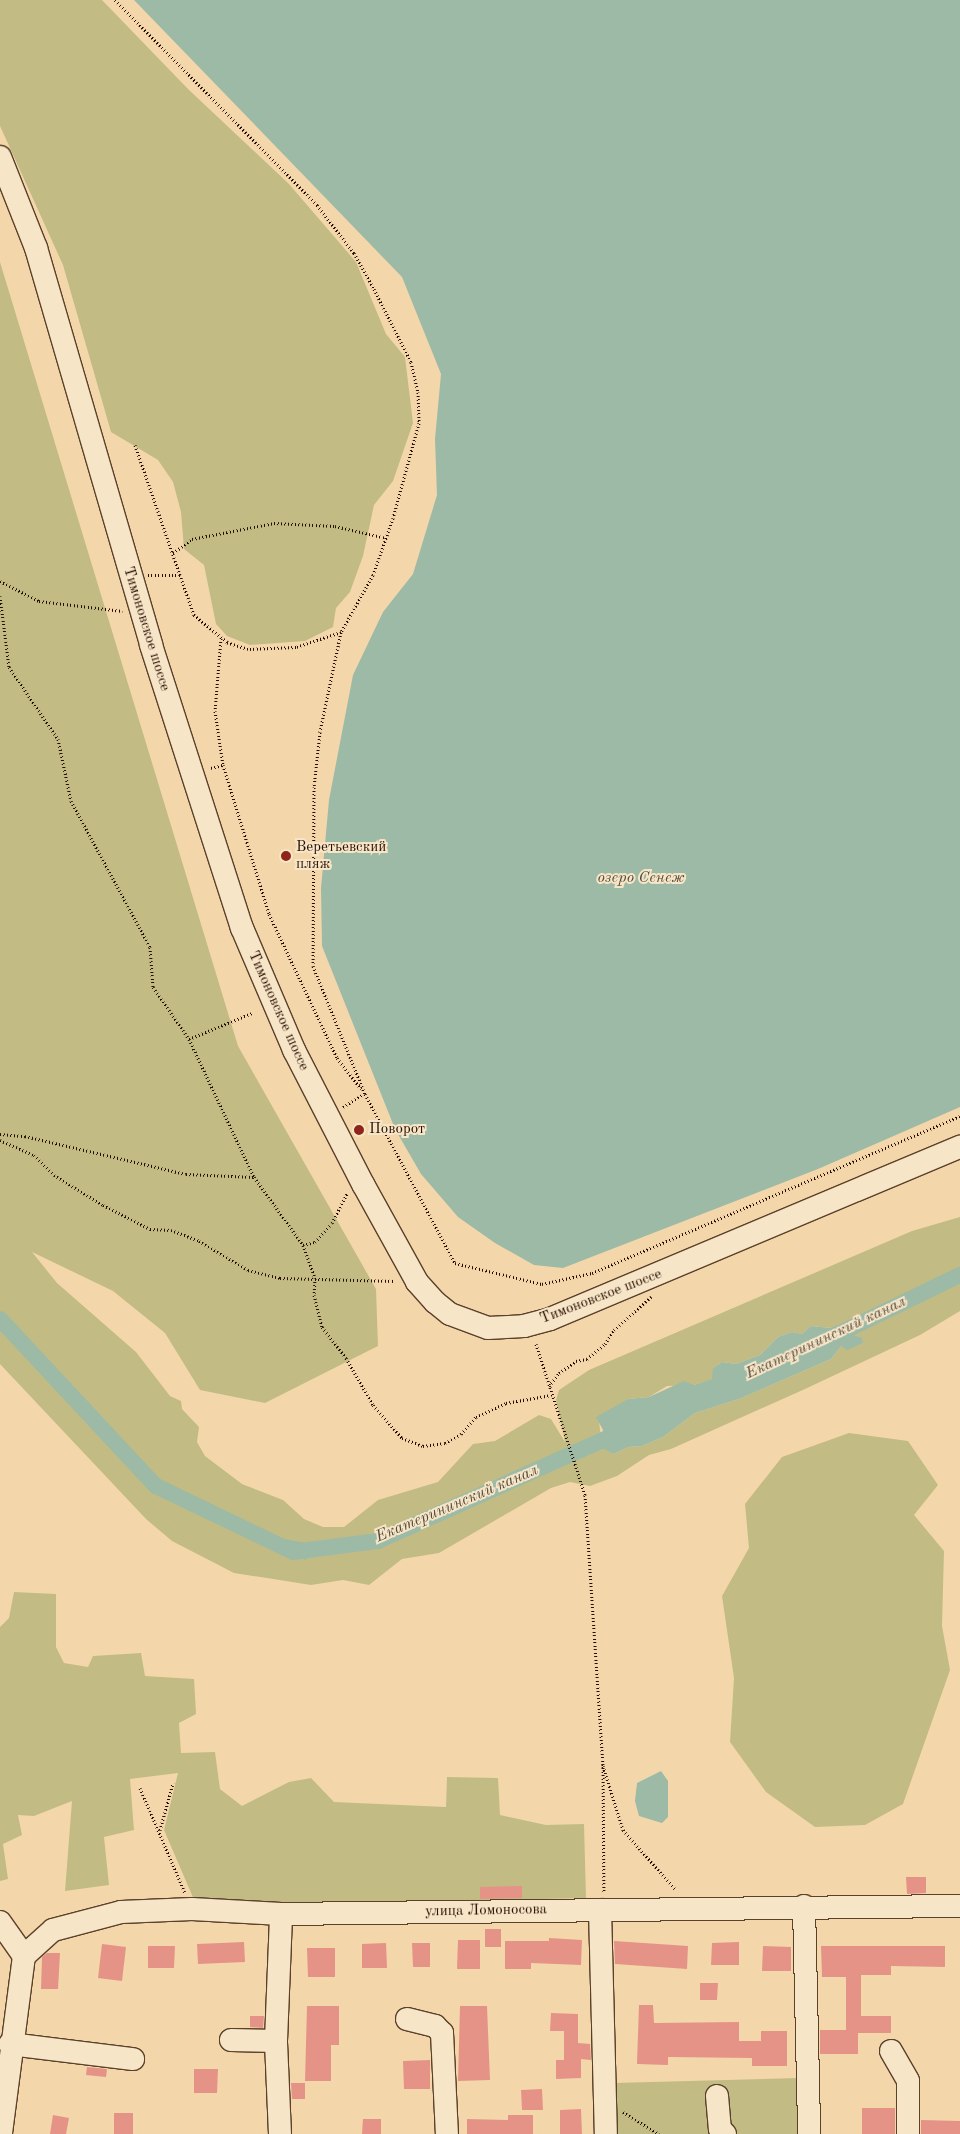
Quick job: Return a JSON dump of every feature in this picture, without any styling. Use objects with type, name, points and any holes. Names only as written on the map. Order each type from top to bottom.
[{"type":"street","name":"Тимоновское шоссе","points":[[0,157],[36,248],[141,613],[209,834],[274,1007],[362,1184],[417,1282],[450,1314],[488,1328],[524,1326],[550,1319],[668,1271],[960,1148]]},
{"type":"street","points":[[804,1906],[808,2134]]},
{"type":"street","name":"улица Ломоносова","points":[[24,1956],[53,1930],[75,1922],[121,1912],[192,1909],[281,1914],[689,1907],[960,1906]]},
{"type":"street","points":[[600,1910],[607,2087],[606,2134]]},
{"type":"street","points":[[280,2134],[276,2041],[281,1914]]},
{"type":"street","points":[[2,2134],[10,2044],[24,1956],[4,1933]]},
{"type":"street","points":[[407,2019],[436,2026],[442,2033],[447,2134]]},
{"type":"street","points":[[231,2040],[276,2041]]},
{"type":"street","points":[[10,2044],[133,2059]]},
{"type":"street","points":[[891,2051],[908,2081],[908,2134]]},
{"type":"street","points":[[717,2096],[720,2129],[725,2134]]},
{"type":"path","points":[[115,0],[317,205],[354,253],[411,362],[418,392],[419,423],[386,538],[356,611],[341,632],[320,732],[314,787],[312,952],[317,982],[365,1094],[455,1263],[542,1284],[592,1273],[960,1116]]},
{"type":"path","points":[[135,445],[194,615],[221,638],[248,649],[268,650],[319,642],[341,632]]},
{"type":"path","points":[[173,553],[192,539],[274,523],[335,526],[386,538]]},
{"type":"path","points":[[130,574],[180,575]]},
{"type":"path","points":[[0,581],[40,601],[141,613]]},
{"type":"path","points":[[0,596],[9,667],[58,739],[72,801],[150,947],[153,986],[189,1039],[254,1176],[303,1245],[315,1278],[314,1295],[322,1327],[390,1428],[402,1438],[423,1446],[445,1443],[461,1434],[476,1417],[506,1403],[551,1395]]},
{"type":"path","points":[[221,638],[215,712],[223,765],[269,914],[337,1058],[365,1094]]},
{"type":"path","points":[[203,771],[223,765]]},
{"type":"path","points":[[189,1039],[252,1013]]},
{"type":"path","points":[[343,1107],[365,1094]]},
{"type":"path","points":[[0,1134],[26,1136],[186,1174],[254,1176]]},
{"type":"path","points":[[0,1140],[34,1155],[54,1175],[150,1229],[170,1230],[199,1241],[248,1270],[280,1278],[398,1281]]},
{"type":"path","points":[[303,1245],[315,1242],[332,1223],[348,1192]]},
{"type":"path","points":[[548,1387],[559,1373],[576,1361],[587,1359],[605,1344],[614,1330],[646,1304],[668,1271]]},
{"type":"path","points":[[536,1344],[548,1387],[584,1486],[603,1764],[604,1897],[600,1910]]},
{"type":"path","points":[[603,1764],[623,1830],[689,1907]]},
{"type":"path","points":[[160,1830],[173,1783]]},
{"type":"path","points":[[140,1788],[160,1830],[192,1909]]},
{"type":"path","points":[[607,2087],[613,2104],[659,2134]]},
{"type":"shaded area","points":[[0,0],[102,0],[188,89],[289,184],[356,262],[386,334],[405,357],[413,423],[393,481],[374,505],[363,556],[350,592],[336,608],[333,627],[305,641],[250,645],[227,636],[216,624],[204,565],[184,549],[181,512],[173,482],[158,460],[111,432],[63,265],[0,126]]},
{"type":"shaded area","points":[[0,262],[238,1046],[376,1289],[378,1346],[265,1403],[200,1390],[165,1333],[113,1291],[32,1252],[57,1283],[136,1352],[170,1396],[181,1401],[182,1409],[199,1427],[197,1442],[205,1456],[242,1484],[283,1500],[304,1519],[323,1527],[344,1527],[378,1500],[438,1482],[473,1444],[495,1441],[539,1415],[551,1419],[565,1442],[556,1400],[559,1390],[589,1370],[912,1231],[960,1217],[960,1311],[920,1335],[805,1389],[671,1449],[649,1455],[617,1476],[590,1486],[570,1482],[551,1488],[439,1553],[402,1559],[369,1585],[343,1580],[311,1585],[234,1573],[172,1541],[146,1519],[0,1364]],"holes":[[[811,1326],[853,1330],[831,1359],[739,1399],[695,1413],[663,1437],[642,1446],[628,1447],[614,1454],[601,1438],[599,1421],[628,1399],[649,1397],[667,1386],[694,1385],[713,1379],[713,1368],[722,1362],[736,1364],[760,1355],[778,1337],[792,1332],[802,1334]]]},
{"type":"shaded area","points":[[849,1433],[908,1441],[938,1485],[914,1515],[944,1551],[942,1626],[950,1670],[903,1804],[865,1825],[815,1827],[766,1792],[730,1742],[734,1678],[722,1596],[749,1548],[745,1504],[782,1457]]},
{"type":"shaded area","points":[[14,1592],[56,1594],[56,1647],[64,1663],[88,1667],[93,1656],[141,1653],[145,1676],[194,1679],[196,1714],[179,1723],[181,1753],[215,1752],[220,1789],[242,1806],[289,1782],[311,1778],[334,1802],[446,1807],[447,1777],[498,1778],[500,1815],[546,1825],[584,1824],[586,1898],[449,1901],[367,1908],[195,1902],[164,1830],[178,1773],[130,1779],[134,1830],[104,1837],[109,1885],[65,1891],[72,1801],[34,1816],[18,1815],[22,1835],[3,1844],[8,1879],[0,1881],[0,1627],[9,1618]]},
{"type":"shaded area","points":[[798,2078],[798,2134],[613,2134],[614,2083]]},
{"type":"water","name":"озеро Сенеж","points":[[134,0],[960,0],[960,1107],[818,1169],[563,1268],[534,1265],[495,1243],[458,1217],[421,1174],[395,1129],[322,946],[321,888],[329,800],[353,675],[383,612],[413,574],[437,495],[435,439],[441,374],[402,277]]},
{"type":"water","points":[[838,1325],[853,1330],[852,1335],[862,1338],[863,1343],[847,1350],[841,1346],[831,1359],[739,1399],[695,1413],[663,1437],[642,1446],[628,1447],[614,1454],[600,1447],[603,1430],[596,1417],[628,1399],[649,1397],[684,1381],[694,1385],[712,1379],[713,1368],[722,1362],[736,1364],[760,1355],[778,1337],[792,1332],[802,1334],[811,1326],[831,1328]]},
{"type":"water","points":[[279,1538],[312,1544],[315,1554],[305,1560],[291,1551],[280,1553],[273,1549]]},
{"type":"water","points":[[661,1771],[668,1781],[668,1817],[662,1823],[639,1816],[635,1801],[637,1783]]},
{"type":"building","points":[[906,1877],[926,1877],[926,1893],[907,1894]]},
{"type":"building","points":[[522,1886],[522,1898],[480,1899],[480,1887]]},
{"type":"building","points":[[485,1929],[501,1929],[501,1947],[485,1947]]},
{"type":"building","points":[[549,1938],[582,1940],[581,1965],[531,1963],[531,1969],[505,1969],[505,1941],[549,1941]]},
{"type":"building","points":[[458,1940],[480,1940],[480,1969],[457,1969]]},
{"type":"building","points":[[614,1941],[688,1946],[687,1969],[615,1964]]},
{"type":"building","points":[[244,1942],[245,1962],[198,1964],[197,1944]]},
{"type":"building","points":[[739,1942],[739,1965],[711,1965],[712,1943]]},
{"type":"building","points":[[386,1943],[387,1968],[362,1968],[362,1944]]},
{"type":"building","points":[[412,1943],[430,1943],[430,1967],[413,1967]]},
{"type":"building","points":[[102,1944],[126,1947],[122,1981],[98,1978]]},
{"type":"building","points":[[148,1946],[175,1946],[174,1968],[148,1968]]},
{"type":"building","points":[[763,1946],[791,1947],[791,1971],[762,1971]]},
{"type":"building","points":[[821,1946],[945,1946],[945,1967],[891,1966],[891,1975],[861,1975],[861,2016],[891,2016],[891,2033],[858,2033],[858,2054],[820,2054],[820,2030],[846,2030],[846,1977],[822,1977]]},
{"type":"building","points":[[307,1948],[335,1948],[335,1977],[308,1977]]},
{"type":"building","points":[[47,1953],[60,1953],[58,1989],[41,1989],[42,1957]]},
{"type":"building","points":[[700,1983],[718,1983],[717,2000],[700,2000]]},
{"type":"building","points":[[639,2005],[653,2005],[654,2023],[739,2022],[739,2041],[761,2041],[761,2031],[787,2031],[787,2066],[752,2066],[752,2058],[668,2057],[668,2065],[637,2064]]},
{"type":"building","points":[[307,2006],[339,2006],[339,2045],[331,2045],[331,2081],[305,2081]]},
{"type":"building","points":[[460,2006],[487,2006],[490,2080],[458,2081]]},
{"type":"building","points":[[551,2013],[578,2014],[578,2043],[590,2044],[591,2060],[581,2059],[581,2078],[556,2079],[556,2060],[564,2060],[564,2031],[550,2031]]},
{"type":"building","points":[[250,2016],[264,2016],[263,2028],[250,2027]]},
{"type":"building","points":[[430,2060],[430,2089],[404,2089],[403,2061]]},
{"type":"building","points":[[87,2067],[107,2069],[106,2077],[86,2075]]},
{"type":"building","points":[[194,2069],[218,2069],[217,2093],[194,2093]]},
{"type":"building","points":[[291,2083],[305,2083],[305,2099],[292,2099]]},
{"type":"building","points":[[542,2089],[543,2110],[522,2110],[521,2090]]},
{"type":"building","points":[[862,2108],[895,2108],[895,2134],[862,2134]]},
{"type":"building","points":[[581,2109],[582,2134],[560,2134],[560,2110]]},
{"type":"building","points":[[114,2113],[133,2113],[133,2134],[114,2134]]},
{"type":"building","points":[[53,2115],[69,2118],[66,2134],[50,2134]]},
{"type":"building","points":[[508,2115],[533,2115],[533,2134],[467,2134],[467,2119],[508,2120]]},
{"type":"building","points":[[363,2119],[381,2119],[381,2134],[362,2134]]},
{"type":"building","points":[[921,2120],[960,2121],[960,2134],[921,2134]]},
{"type":"waterway","name":"Екатерининский канал","points":[[830,1338],[960,1275]]},
{"type":"waterway","name":"Екатерининский канал","points":[[0,1319],[156,1486],[293,1552],[378,1541],[621,1432]]},
{"type":"place","name":"Веретьевский пляж","points":[[286,856]]},
{"type":"place","name":"Поворот","points":[[359,1130]]}]
